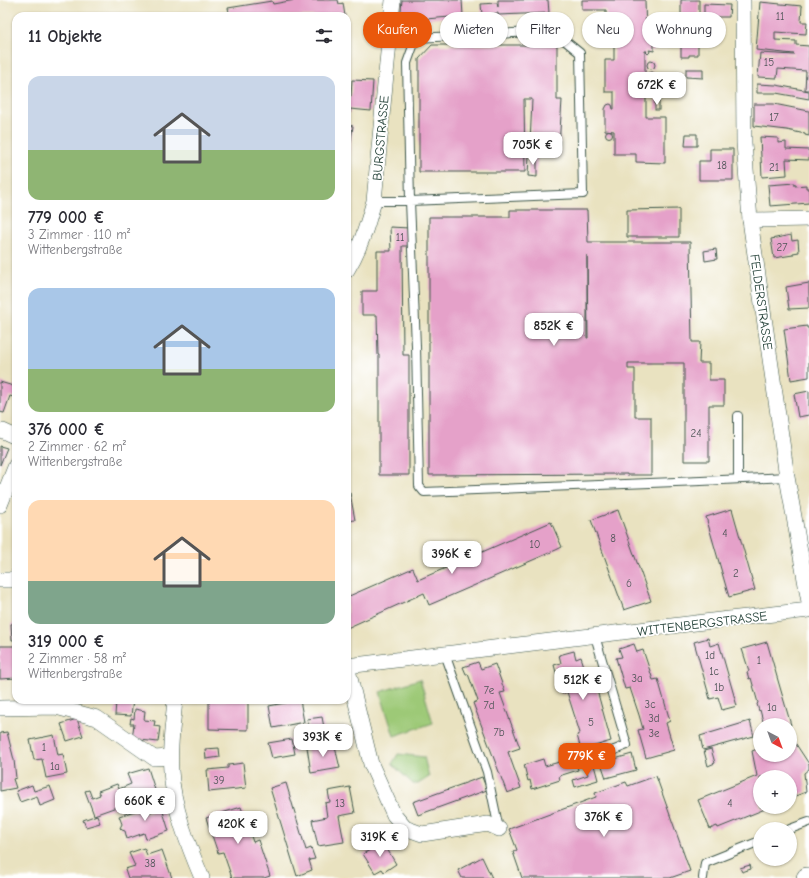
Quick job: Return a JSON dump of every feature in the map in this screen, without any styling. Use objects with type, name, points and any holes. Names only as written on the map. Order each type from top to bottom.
[{"type":"street","name":"BURGSTRASSE","points":[[351,263],[356,255],[367,226],[374,201],[393,0]]},
{"type":"street","name":"FELDERSTRASSE","points":[[743,0],[744,143],[750,220],[787,477],[809,602]]},
{"type":"street","points":[[750,220],[809,219]]},
{"type":"street","points":[[0,505],[12,476]]},
{"type":"street","points":[[0,580],[12,579]]},
{"type":"street","name":"WITTENBERGSTRASSE","points":[[351,666],[809,610]]},
{"type":"street","name":"WITTENBERGSTRASSE","points":[[351,682],[371,764],[394,815],[405,828],[422,834],[488,824],[499,829]]},
{"type":"street","points":[[175,704],[170,757],[172,785],[180,816],[202,878]]},
{"type":"street","points":[[0,708],[56,707],[97,718],[154,758],[170,757]]},
{"type":"lane","points":[[374,201],[410,202],[583,194],[580,53],[553,31],[416,38],[407,63],[410,202],[416,346],[419,486],[424,492],[787,477]]},
{"type":"lane","points":[[738,416],[738,479]]},
{"type":"lane","points":[[592,759],[627,745],[595,636]]},
{"type":"lane","name":"WITTENBERGSTRASSE","points":[[445,654],[487,772],[499,829]]},
{"type":"lane","points":[[797,826],[809,822]]},
{"type":"lane","points":[[703,878],[704,863],[753,844]]},
{"type":"green space","points":[[420,679],[433,723],[394,736],[380,692]]},
{"type":"green space","points":[[398,754],[424,757],[429,777],[418,784],[413,784],[392,764]]},
{"type":"building","points":[[295,0],[338,0],[339,4],[343,3],[344,12],[229,12],[228,8],[272,1],[273,4]]},
{"type":"building","points":[[402,0],[462,0],[463,12],[440,12],[440,18],[432,18],[432,12],[401,12]]},
{"type":"building","points":[[498,0],[548,0],[549,12],[516,12],[516,14],[508,15],[508,12],[482,12],[481,4],[497,3],[498,7]]},
{"type":"building","points":[[582,0],[645,0],[645,12],[642,12],[642,48],[654,48],[654,51],[649,50],[650,52],[648,54],[646,52],[647,51],[645,51],[645,82],[659,82],[659,96],[646,96],[646,117],[665,117],[665,163],[636,162],[636,154],[614,154],[614,131],[605,130],[605,109],[607,105],[610,104],[614,109],[614,92],[605,92],[605,60],[614,60],[614,48],[634,48],[634,12],[582,10]]},
{"type":"building","points":[[681,0],[699,0],[699,12],[681,12]]},
{"type":"building","points":[[760,2],[802,6],[801,22],[807,22],[806,34],[775,32],[775,40],[796,41],[796,45],[809,46],[809,90],[805,90],[806,71],[778,69],[777,78],[758,77],[760,53],[794,55],[756,50]]},
{"type":"building","points":[[704,4],[730,5],[729,17],[726,17],[726,12],[704,12]]},
{"type":"building","points":[[432,45],[440,45],[440,48],[508,48],[508,45],[516,45],[516,48],[557,48],[557,100],[562,100],[559,146],[530,144],[532,99],[524,99],[525,172],[419,172],[419,59],[429,48],[432,48]]},
{"type":"building","points":[[681,48],[698,48],[698,55],[681,57]]},
{"type":"building","points":[[651,61],[654,62],[654,68],[651,69],[648,68],[647,65],[648,62]]},
{"type":"building","points":[[686,69],[703,69],[703,78],[686,77]]},
{"type":"building","points":[[651,72],[654,73],[654,79],[651,80],[648,79],[647,76],[648,73]]},
{"type":"building","points":[[352,80],[373,81],[371,111],[351,109]]},
{"type":"building","points":[[757,84],[776,85],[809,91],[809,99],[776,93],[757,93]]},
{"type":"building","points":[[655,101],[659,101],[659,110],[655,110]]},
{"type":"building","points":[[754,104],[774,104],[809,111],[809,136],[787,130],[754,126]]},
{"type":"building","points":[[351,126],[353,126],[351,139]]},
{"type":"building","points":[[609,131],[612,134],[609,137],[606,134]]},
{"type":"building","points":[[686,134],[697,134],[697,146],[685,146]]},
{"type":"building","points":[[760,137],[778,138],[778,143],[786,142],[786,149],[809,150],[809,160],[786,159],[787,175],[762,177]]},
{"type":"building","points":[[710,149],[733,149],[733,180],[699,180],[699,161],[710,161]]},
{"type":"building","points":[[529,155],[537,156],[537,177],[528,176]]},
{"type":"building","points":[[795,183],[795,186],[806,185],[806,188],[809,188],[809,203],[770,206],[768,185]]},
{"type":"building","points":[[679,209],[679,237],[627,237],[627,210]]},
{"type":"building","points":[[510,210],[587,210],[588,242],[690,242],[692,342],[700,342],[699,363],[709,363],[709,380],[724,380],[724,405],[709,405],[709,461],[684,461],[684,363],[628,363],[628,369],[635,369],[635,417],[651,417],[651,475],[429,475],[429,217],[510,217]],"holes":[[[587,255],[588,338],[587,338]]]},
{"type":"building","points":[[390,227],[409,228],[409,246],[402,246],[403,355],[409,355],[409,475],[379,475],[379,355],[377,315],[362,315],[362,291],[377,291],[377,251],[391,251]]},
{"type":"building","points":[[791,235],[792,241],[798,240],[799,252],[793,253],[793,255],[774,258],[771,239]]},
{"type":"building","points":[[716,249],[717,259],[705,261],[704,251]]},
{"type":"building","points":[[809,283],[809,308],[789,309],[786,287]]},
{"type":"building","points":[[807,326],[807,328],[809,328],[809,377],[791,380],[784,329]]},
{"type":"building","points":[[0,382],[12,386],[12,397],[10,396],[4,413],[0,412]]},
{"type":"building","points":[[809,391],[809,415],[798,417],[794,394]]},
{"type":"building","points":[[0,446],[7,448],[0,465]]},
{"type":"building","points":[[351,498],[355,520],[351,520]]},
{"type":"building","points":[[732,509],[755,590],[729,597],[706,517]]},
{"type":"building","points":[[618,510],[651,601],[624,610],[591,520]]},
{"type":"building","points":[[551,522],[562,547],[429,605],[424,593],[351,626],[351,595],[413,568],[418,580]]},
{"type":"building","points":[[708,638],[710,646],[719,643],[737,706],[722,710],[718,697],[710,699],[694,642]]},
{"type":"building","points":[[767,642],[789,718],[762,718],[751,678],[749,679],[747,672],[749,671],[742,649]]},
{"type":"building","points":[[634,644],[637,652],[643,650],[653,680],[658,679],[670,721],[666,723],[674,750],[646,758],[638,730],[643,729],[639,715],[630,688],[625,689],[616,658],[622,657],[619,649]]},
{"type":"building","points":[[0,646],[12,646],[12,678],[0,679]]},
{"type":"building","points":[[574,651],[576,659],[581,657],[590,685],[595,683],[611,741],[581,750],[577,735],[580,733],[567,692],[562,694],[554,665],[561,663],[559,655]]},
{"type":"building","points":[[478,662],[481,669],[495,664],[505,692],[500,693],[520,748],[508,752],[521,788],[507,793],[473,703],[478,701],[468,674],[466,674],[463,667]]},
{"type":"building","points":[[116,704],[132,704],[131,716],[115,715]]},
{"type":"building","points":[[209,704],[248,704],[248,730],[209,729]]},
{"type":"building","points":[[279,704],[301,704],[304,722],[273,728],[269,706]]},
{"type":"building","points":[[135,709],[145,711],[144,720],[155,721],[154,726],[160,727],[158,742],[132,739],[134,724],[130,724],[131,718],[134,719]]},
{"type":"building","points":[[322,717],[325,733],[305,736],[304,728],[309,727],[307,719]]},
{"type":"building","points":[[77,719],[83,736],[67,741],[61,724]]},
{"type":"building","points":[[750,721],[753,732],[753,736],[703,750],[700,736]]},
{"type":"building","points":[[7,732],[14,760],[16,778],[13,779],[16,788],[0,791],[0,733]]},
{"type":"building","points":[[54,735],[58,755],[63,754],[67,774],[46,778],[42,759],[34,760],[30,740]]},
{"type":"building","points":[[292,739],[295,754],[272,758],[268,743]]},
{"type":"building","points":[[334,743],[340,768],[311,773],[307,747]]},
{"type":"building","points":[[797,746],[809,764],[809,769],[804,773],[806,792],[797,795],[797,770],[756,770],[754,762],[797,762]]},
{"type":"building","points":[[219,748],[220,757],[206,759],[205,749]]},
{"type":"building","points":[[711,749],[715,763],[708,766],[704,751]]},
{"type":"building","points":[[573,750],[578,770],[559,776],[560,780],[532,789],[530,780],[528,781],[524,765],[543,759],[545,766],[563,761],[561,754]]},
{"type":"building","points":[[632,754],[636,770],[606,778],[601,763]]},
{"type":"building","points":[[243,763],[246,788],[209,792],[207,770],[228,768],[228,765]]},
{"type":"building","points":[[594,765],[598,780],[575,787],[573,780],[588,775],[586,767]]},
{"type":"building","points":[[148,768],[156,793],[94,815],[85,791],[89,790],[92,798],[100,795],[98,791],[117,784],[119,789],[131,784],[127,774]]},
{"type":"building","points":[[656,776],[690,871],[670,878],[522,878],[513,852],[517,850],[509,829],[596,797],[595,793],[626,782],[628,786]]},
{"type":"building","points":[[482,777],[487,790],[418,815],[413,802]]},
{"type":"building","points":[[753,778],[753,814],[718,828],[717,826],[710,829],[698,800]]},
{"type":"building","points":[[286,783],[306,850],[311,848],[315,859],[309,860],[312,870],[297,876],[270,788]]},
{"type":"building","points":[[32,785],[34,791],[50,786],[55,800],[40,806],[37,796],[20,802],[16,791]]},
{"type":"building","points":[[350,787],[355,813],[339,816],[344,842],[318,846],[312,820],[327,817],[325,803],[330,802],[328,791]]},
{"type":"building","points":[[160,802],[169,831],[146,839],[144,833],[127,839],[125,831],[120,828],[122,824],[119,816],[144,808],[146,813],[152,811],[150,805]]},
{"type":"building","points":[[241,807],[253,842],[258,840],[270,876],[264,878],[232,878],[223,852],[218,853],[206,818]]},
{"type":"building","points":[[97,815],[100,823],[86,827],[83,820]]},
{"type":"building","points":[[383,842],[396,864],[384,872],[382,869],[375,873],[363,854]]},
{"type":"building","points":[[144,848],[147,855],[162,850],[172,878],[128,878],[125,869],[135,866],[129,853]]},
{"type":"building","points":[[482,857],[492,878],[462,878],[458,870]]},
{"type":"building","points":[[750,865],[751,869],[742,872],[740,868]]}]
